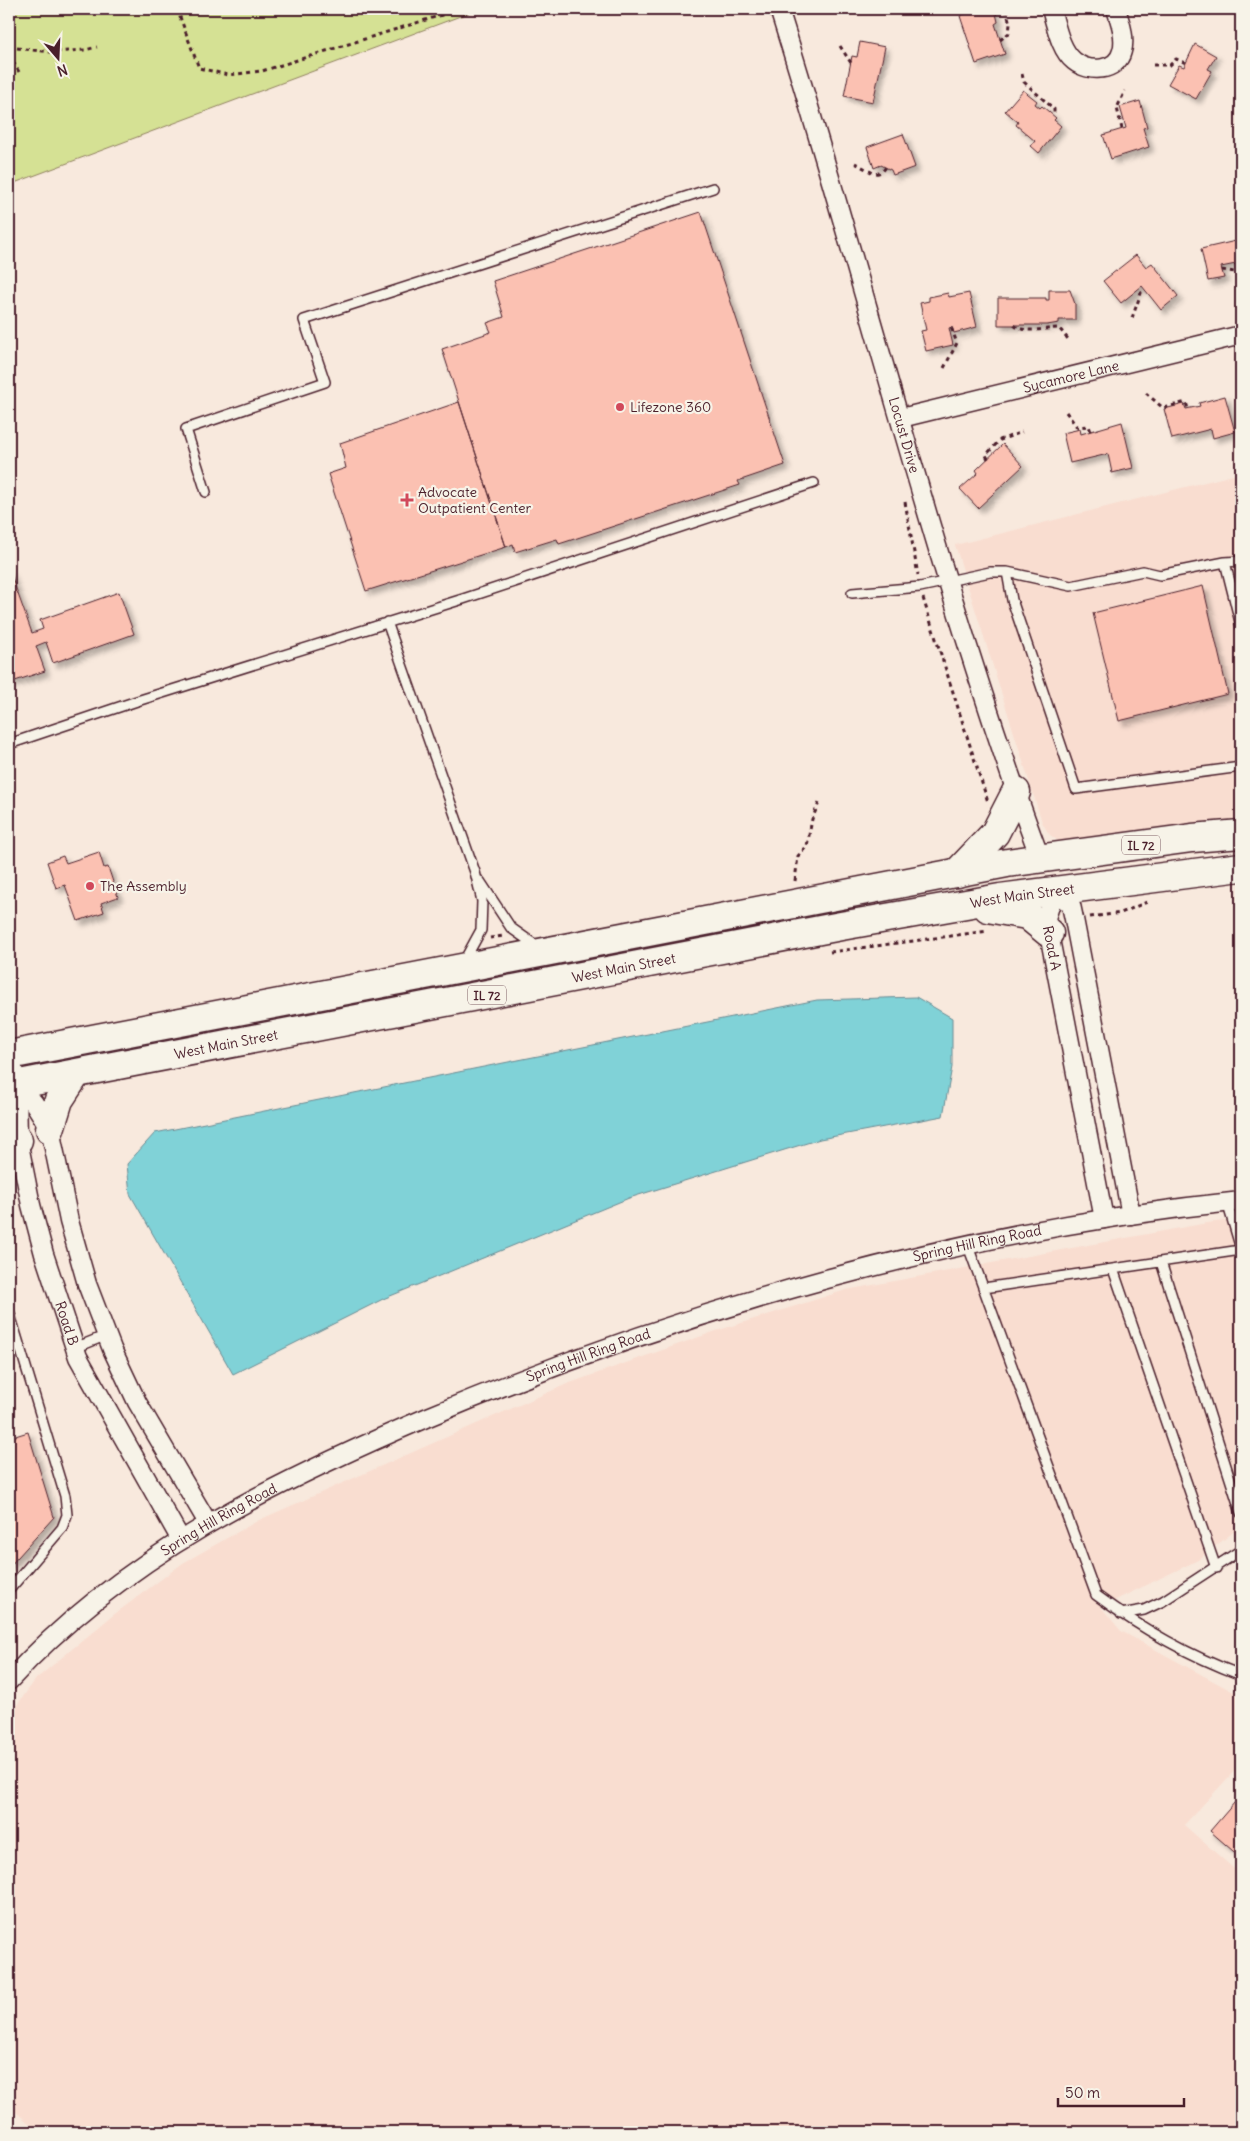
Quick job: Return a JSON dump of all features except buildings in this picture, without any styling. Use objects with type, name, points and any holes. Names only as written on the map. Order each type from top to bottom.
[{"type":"main road","points":[[957,873],[996,833],[1016,792]]},
{"type":"main road","name":"IL 72","points":[[9,1054],[1040,858],[1238,832]]},
{"type":"main road","points":[[1040,858],[1055,890]]},
{"type":"main road","name":"West Main Street","points":[[13,1085],[304,1028],[965,904],[1055,890],[1241,866]]},
{"type":"main road","points":[[965,904],[1027,915],[1049,933]]},
{"type":"main road","points":[[50,1129],[59,1100],[76,1074]]},
{"type":"street","name":"Locust Drive","points":[[781,9],[947,582],[1016,792],[1040,858]]},
{"type":"street","points":[[1051,9],[1059,34],[1070,56],[1082,66],[1100,69],[1115,62],[1122,51],[1122,31],[1116,9]]},
{"type":"street","name":"Sycamore Lane","points":[[901,418],[1241,335]]},
{"type":"street","name":"Road A","points":[[1104,1220],[1046,918],[1055,890],[1071,905],[1131,1214]]},
{"type":"street","name":"Road B","points":[[9,1054],[13,1085],[13,1134],[44,1254],[75,1348],[181,1540]]},
{"type":"street","name":"Road B","points":[[13,1085],[34,1103],[50,1129],[69,1220],[87,1284],[107,1335],[137,1402],[208,1524]]},
{"type":"street","name":"Spring Hill Ring Road","points":[[9,1681],[60,1631],[96,1600],[181,1540],[208,1524],[297,1476],[514,1382],[596,1351],[761,1298],[848,1274],[968,1246],[1131,1214],[1234,1202]]},
{"type":"lane","points":[[206,492],[186,429],[325,382],[304,320],[713,188]]},
{"type":"lane","points":[[9,744],[172,689],[387,622],[814,483]]},
{"type":"lane","points":[[852,593],[947,582],[990,572],[1007,572],[1071,586],[1143,571],[1160,575],[1225,562],[1241,561]]},
{"type":"lane","points":[[1225,562],[1240,615],[1241,626]]},
{"type":"lane","points":[[1007,572],[1012,600],[1076,789],[1241,768]]},
{"type":"lane","points":[[387,622],[475,872],[482,901],[481,930],[460,968]]},
{"type":"lane","points":[[475,872],[511,928],[534,946],[551,950]]},
{"type":"lane","points":[[984,1288],[1241,1250],[1234,1202]]},
{"type":"lane","points":[[968,1246],[1096,1595],[1121,1614],[1213,1664],[1241,1675]]},
{"type":"lane","points":[[1160,1262],[1241,1513]]},
{"type":"lane","points":[[1113,1269],[1216,1568]]},
{"type":"lane","points":[[9,1311],[65,1496],[67,1516],[62,1528],[9,1590]]},
{"type":"lane","points":[[75,1348],[107,1335]]},
{"type":"lane","points":[[1121,1614],[1144,1610],[1163,1602],[1241,1550]]},
{"type":"path","points":[[177,9],[199,68],[228,75],[262,71],[461,9]]},
{"type":"path","points":[[1000,40],[1009,33],[1010,24],[1006,9]]},
{"type":"path","points":[[840,46],[851,63]]},
{"type":"path","points":[[9,47],[50,52],[78,51],[97,47]]},
{"type":"path","points":[[9,55],[19,72]]},
{"type":"path","points":[[1152,65],[1170,64],[1176,59],[1186,63]]},
{"type":"path","points":[[1022,74],[1024,82],[1054,109],[1054,116]]},
{"type":"path","points":[[1122,129],[1117,108],[1125,91]]},
{"type":"path","points":[[855,163],[875,174],[882,172],[886,168]]},
{"type":"path","points":[[1222,270],[1241,273]]},
{"type":"path","points":[[1132,318],[1141,294],[1139,289]]},
{"type":"path","points":[[1014,325],[1017,328],[1028,330],[1059,328],[1068,339]]},
{"type":"path","points":[[944,368],[957,343],[951,327]]},
{"type":"path","points":[[1146,393],[1163,408],[1186,402],[1188,409]]},
{"type":"path","points":[[1066,412],[1077,427],[1089,426],[1091,432]]},
{"type":"path","points":[[988,459],[986,455],[1000,440],[1022,432]]},
{"type":"path","points":[[795,881],[798,856],[807,846],[812,818],[819,803]]},
{"type":"path","points":[[1090,917],[1122,913],[1151,900]]},
{"type":"path","points":[[485,939],[509,934]]},
{"type":"shaded area","points":[[1241,473],[1241,823],[1069,842],[1058,841],[1049,834],[1042,822],[955,545]]},
{"type":"shaded area","points":[[1241,1219],[1241,1526],[1198,1560],[1101,1607],[1121,1631],[1241,1696],[1241,1764],[1184,1825],[1241,1875],[1241,2132],[39,2132],[9,2106],[9,1716],[36,1679],[112,1616],[183,1563],[259,1520],[567,1384],[716,1331],[846,1290],[1207,1223]]},
{"type":"green space","points":[[9,9],[479,9],[9,185]]},
{"type":"water","points":[[916,997],[952,1018],[952,1067],[943,1116],[820,1139],[629,1198],[383,1299],[233,1374],[130,1194],[127,1164],[155,1133],[817,1000]]},
{"type":"place","name":"Lifezone 360","points":[[620,407]]},
{"type":"place","name":"Advocate Outpatient Center","points":[[407,500]]},
{"type":"place","name":"The Assembly","points":[[90,886]]}]
